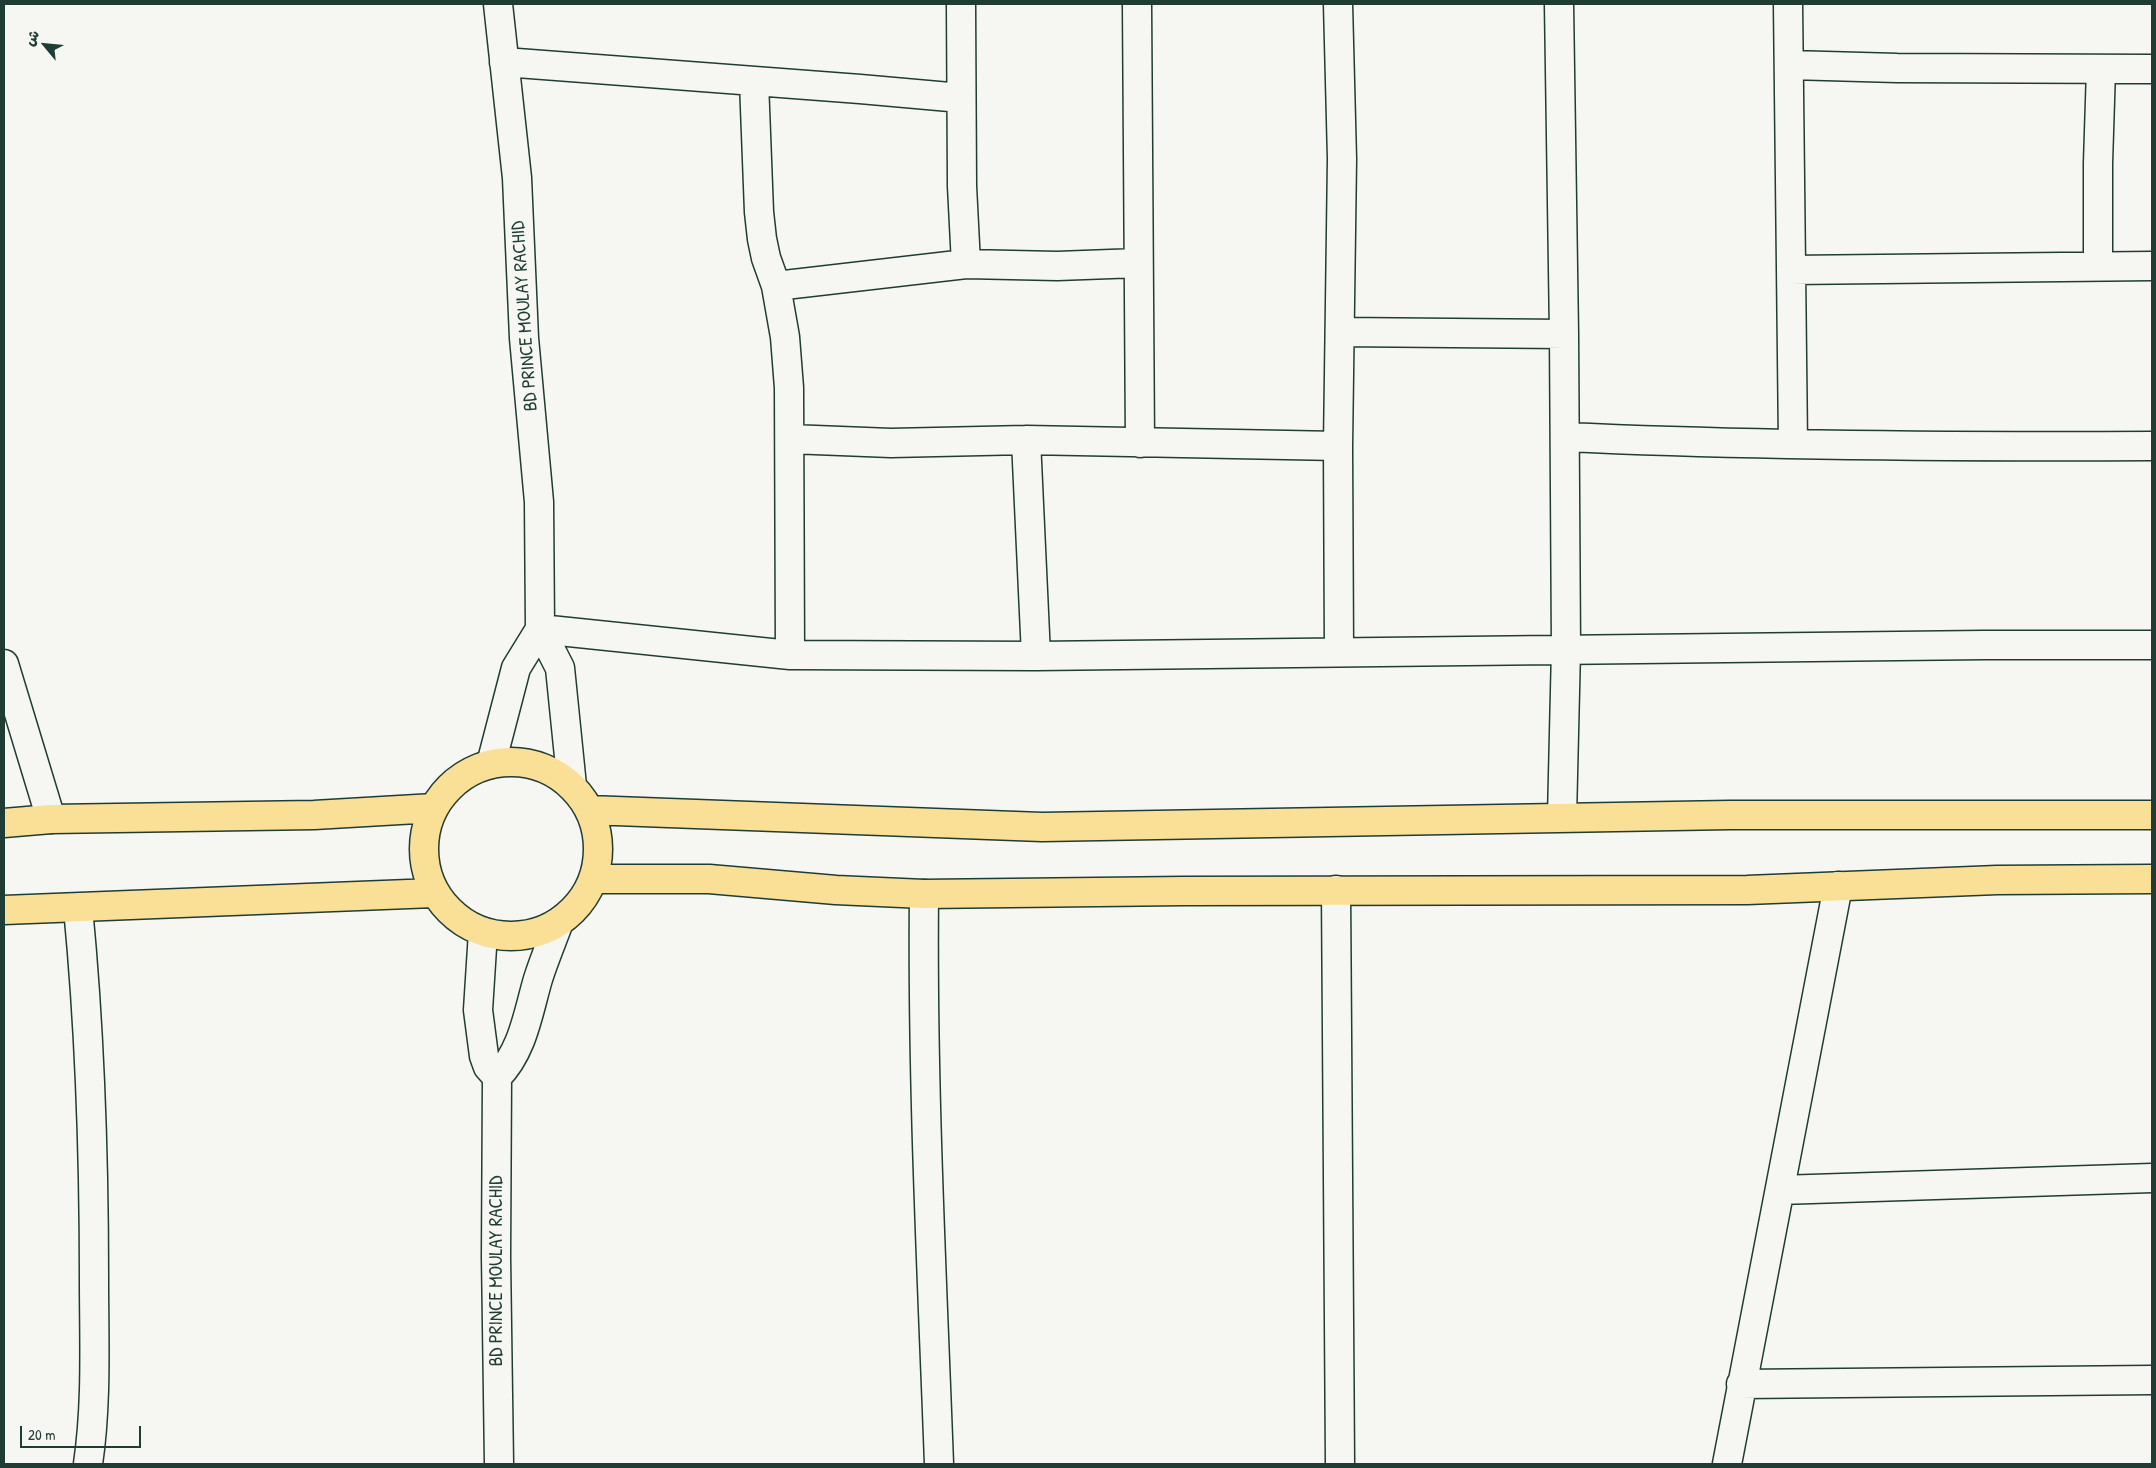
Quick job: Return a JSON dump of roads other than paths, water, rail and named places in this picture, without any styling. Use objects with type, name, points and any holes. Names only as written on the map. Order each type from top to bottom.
[{"type":"main road","points":[[513,762],[534,765],[554,773],[572,786],[589,810],[598,844],[594,879],[580,903],[559,922],[535,933],[509,936],[483,932],[451,913],[434,893],[424,858],[426,832],[434,808],[449,788],[468,773],[491,764],[513,762]]},
{"type":"main road","points":[[4,823],[51,819],[314,815],[434,808]]},
{"type":"main road","points":[[589,810],[1042,827],[1231,825],[1562,817],[2152,815]]},
{"type":"main road","points":[[594,879],[709,879],[836,890],[924,894],[1336,890],[1747,890],[1997,880],[2152,879]]},
{"type":"main road","points":[[4,910],[434,893]]},
{"type":"street","name":"BD PRINCE MOULAY RACHID","points":[[498,4],[517,178],[524,338],[539,502],[540,629],[560,668],[572,786]]},
{"type":"street","points":[[961,4],[962,186],[966,264]]},
{"type":"street","points":[[1137,4],[1140,443]]},
{"type":"street","points":[[1338,4],[1342,159],[1338,446],[1339,652]]},
{"type":"street","points":[[1559,4],[1566,650],[1562,817]]},
{"type":"street","points":[[1788,4],[1792,444]]},
{"type":"street","points":[[504,62],[961,98]]},
{"type":"street","points":[[1790,65],[2152,69]]},
{"type":"street","points":[[2098,266],[2098,163],[2101,69]]},
{"type":"street","points":[[754,82],[760,212],[766,258],[776,286],[785,337],[789,388],[790,656]]},
{"type":"street","points":[[776,286],[966,264],[1057,266],[1138,263]]},
{"type":"street","points":[[1791,270],[2152,266]]},
{"type":"street","points":[[1340,332],[1564,334]]},
{"type":"street","points":[[1565,436],[1693,442],[1899,446],[2152,446]]},
{"type":"street","points":[[790,439],[891,443],[1026,440],[1338,446]]},
{"type":"street","points":[[1026,440],[1036,656]]},
{"type":"street","points":[[491,764],[516,668],[540,629],[790,656],[1036,656],[2152,645]]},
{"type":"street","points":[[4,664],[51,819]]},
{"type":"street","points":[[1727,1464],[1838,886]]},
{"type":"street","points":[[1336,890],[1340,1464]]},
{"type":"street","points":[[924,894],[923,980],[927,1148],[939,1464]]},
{"type":"street","points":[[78,908],[87,1001],[94,1193],[94,1381],[88,1464]]},
{"type":"street","points":[[483,932],[478,1010],[484,1056],[488,1067],[497,1077],[508,1066],[517,1050],[538,978],[559,922]]},
{"type":"street","name":"BD PRINCE MOULAY RACHID","points":[[497,1077],[496,1257],[499,1464]]},
{"type":"street","points":[[1780,1190],[2152,1178]]},
{"type":"street","points":[[1742,1384],[2152,1380]]}]
